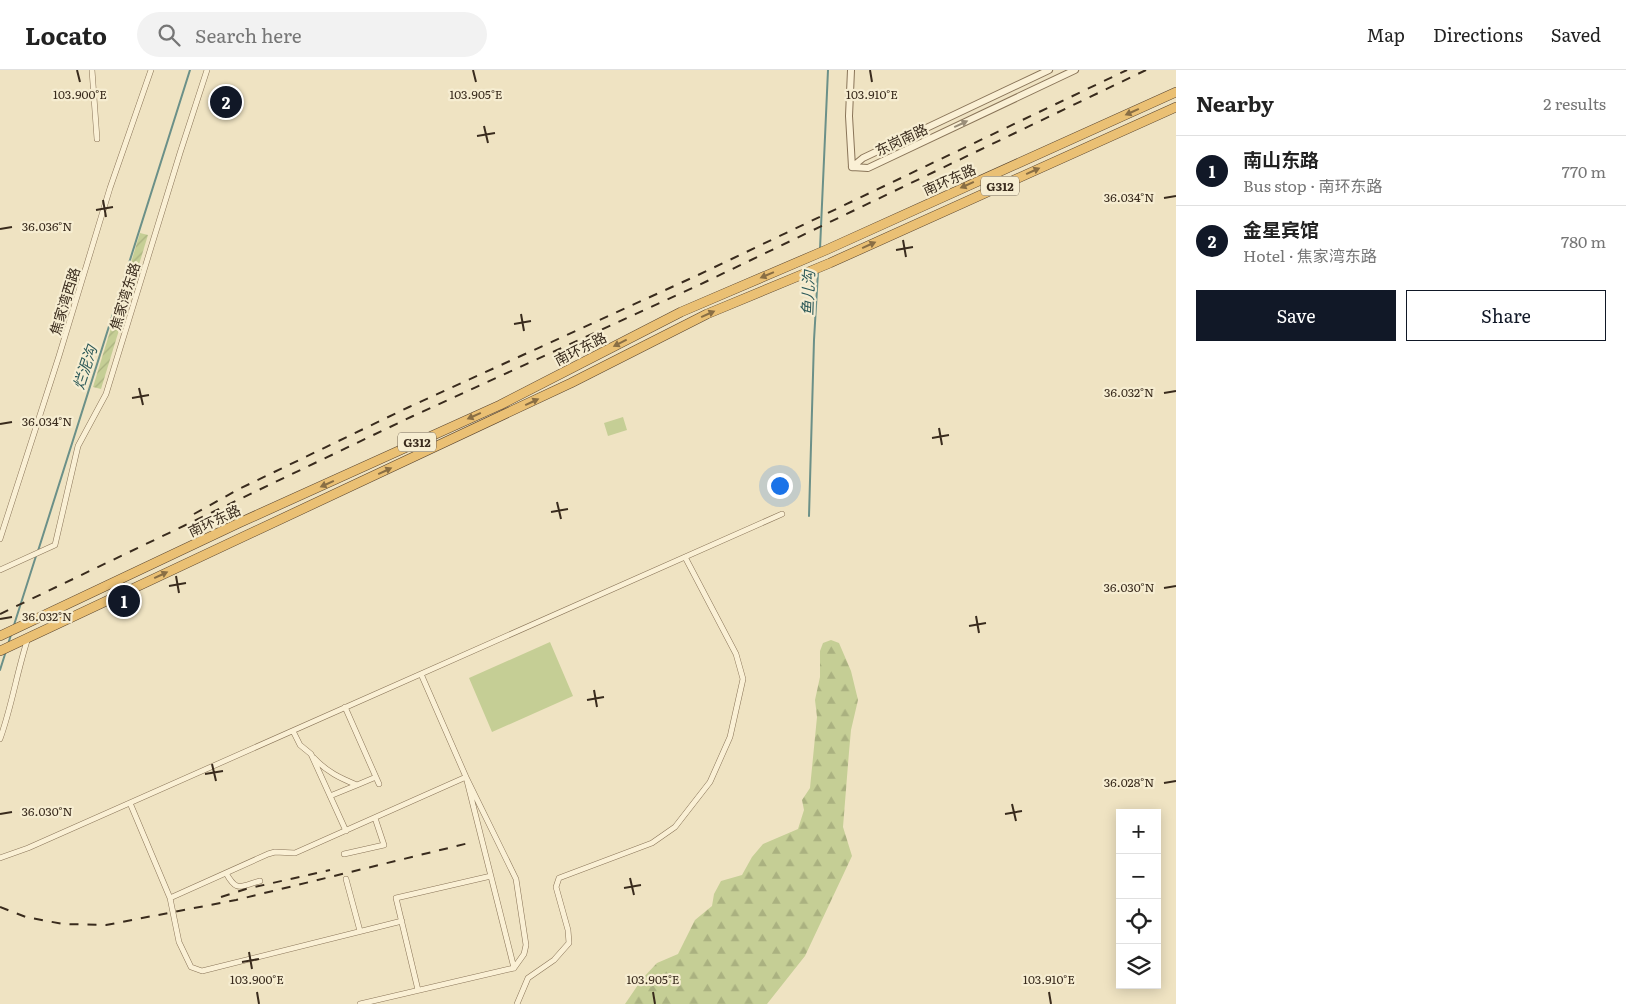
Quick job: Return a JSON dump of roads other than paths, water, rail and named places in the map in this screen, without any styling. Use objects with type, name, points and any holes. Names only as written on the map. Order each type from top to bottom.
[{"type":"highway","name":"南环东路","points":[[0,636],[500,404],[681,312],[826,250],[1176,92]]},
{"type":"highway","name":"南环东路","points":[[0,651],[571,383],[687,324],[825,265],[1176,107]]},
{"type":"highway","points":[[681,312],[687,324]]},
{"type":"street","points":[[92,70],[97,139]]},
{"type":"street","name":"焦家湾西路","points":[[0,539],[59,356],[110,188],[151,70]]},
{"type":"street","name":"焦家湾东路","points":[[1,568],[55,545],[78,446],[106,394],[207,70]]},
{"type":"street","points":[[851,70],[849,116],[852,167]]},
{"type":"street","name":"东岗南路","points":[[852,167],[863,158],[1049,70]]},
{"type":"street","name":"东岗南路","points":[[852,167],[868,168],[1075,70]]},
{"type":"street","points":[[0,858],[28,848],[782,514]]},
{"type":"street","points":[[517,1004],[528,978],[554,960],[569,943],[568,930],[556,887],[559,878],[652,843],[675,827],[710,782],[730,737],[743,679],[740,666],[736,654],[685,557]]},
{"type":"street","points":[[0,739],[25,638]]},
{"type":"street","points":[[360,1004],[514,968],[524,954],[526,945],[516,879],[466,777],[421,674]]},
{"type":"street","points":[[345,707],[379,784]]},
{"type":"street","points":[[293,730],[300,745],[323,768],[339,778],[357,785]]},
{"type":"street","points":[[311,754],[346,831]]},
{"type":"street","points":[[330,796],[376,776]]},
{"type":"street","points":[[170,898],[275,852],[296,854],[466,777]]},
{"type":"street","points":[[466,777],[514,968]]},
{"type":"street","points":[[130,803],[170,898],[179,942],[189,963],[198,970],[402,921]]},
{"type":"street","points":[[344,854],[384,845],[375,818]]},
{"type":"street","points":[[226,873],[235,886],[260,881]]},
{"type":"street","points":[[418,990],[396,898],[491,876]]},
{"type":"street","points":[[346,879],[360,932]]},
{"type":"waterway","name":"烂泥沟","points":[[38,551],[190,70]]},
{"type":"waterway","name":"鱼儿沟","points":[[820,249],[828,70]]},
{"type":"waterway","name":"鱼儿沟","points":[[809,516],[818,272]]},
{"type":"waterway","name":"烂泥沟","points":[[14,625],[36,556]]},
{"type":"waterway","name":"烂泥沟","points":[[8,644],[11,635]]},
{"type":"waterway","name":"烂泥沟","points":[[0,670],[6,651]]},
{"type":"railway","points":[[194,514],[239,489],[409,407],[696,276],[1127,70]]},
{"type":"railway","points":[[0,614],[413,416],[699,285],[1146,70]]},
{"type":"railway","points":[[0,907],[26,917],[63,924],[106,925],[236,900],[473,842]]},
{"type":"railway","points":[[221,897],[246,889],[330,870]]},
{"type":"place","name":"金星宾馆","points":[[226,102]]},
{"type":"place","name":"南山东路","points":[[124,601]]}]
